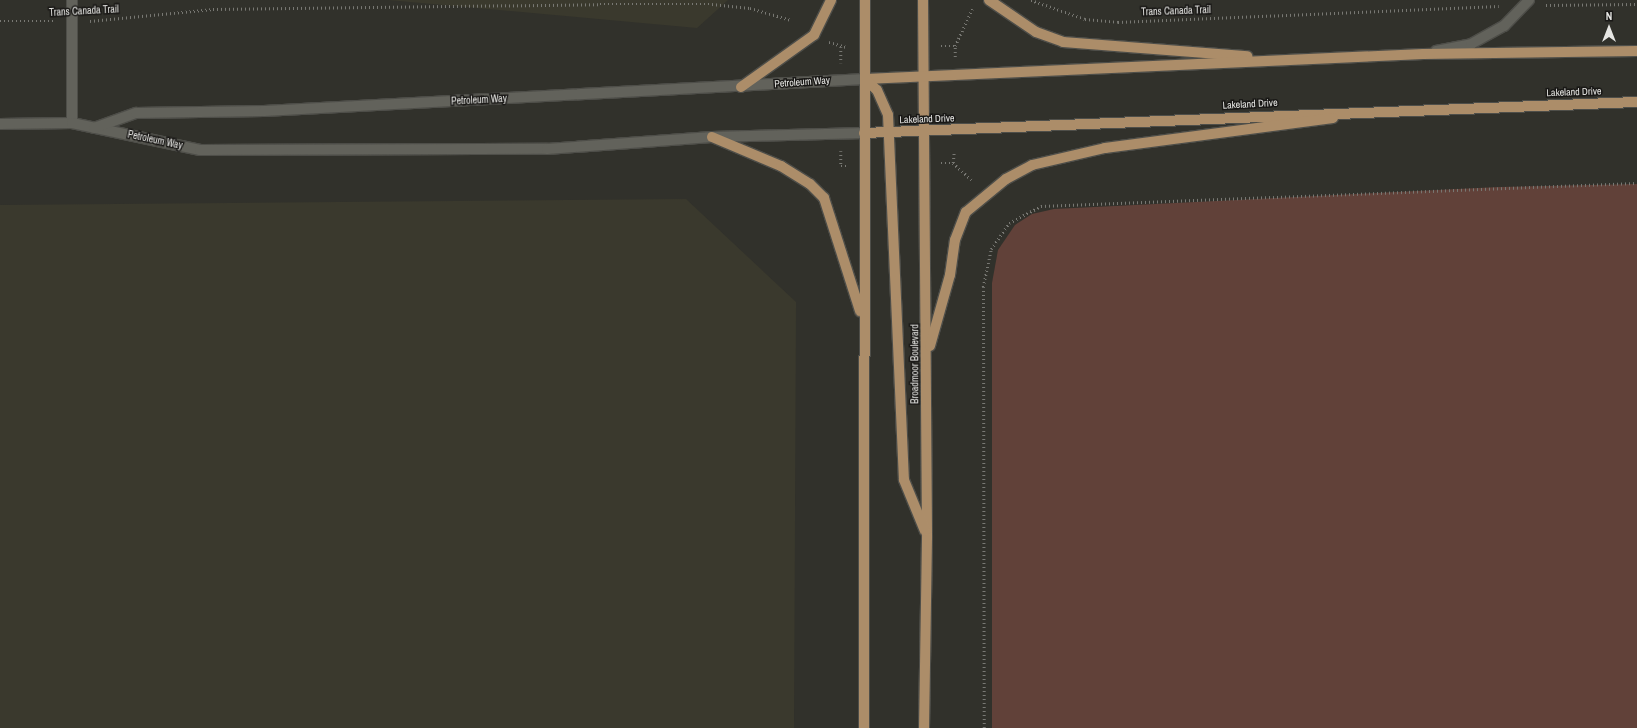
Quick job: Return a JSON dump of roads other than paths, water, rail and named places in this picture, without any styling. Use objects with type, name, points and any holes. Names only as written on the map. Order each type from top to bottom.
[{"type":"main road","points":[[741,87],[814,35],[831,0]]},
{"type":"main road","points":[[864,728],[865,0]]},
{"type":"main road","name":"Broadmoor Boulevard","points":[[923,0],[922,76],[927,357],[927,538],[924,728]]},
{"type":"main road","points":[[989,0],[1036,32],[1063,42],[1290,59]]},
{"type":"main road","points":[[865,79],[1423,54],[1637,51]]},
{"type":"main road","points":[[865,79],[882,100],[890,133],[904,480],[927,538]]},
{"type":"main road","name":"Lakeland Drive","points":[[864,133],[1406,109],[1637,102]]},
{"type":"main road","points":[[927,357],[950,276],[955,240],[966,212],[1006,179],[1032,165],[1104,148],[1406,109]]},
{"type":"main road","points":[[712,137],[781,166],[810,184],[824,198],[840,238],[864,324]]},
{"type":"street","points":[[72,0],[72,123]]},
{"type":"street","points":[[1423,54],[1471,44],[1504,26],[1527,3]]},
{"type":"street","name":"Petroleum Way","points":[[94,128],[136,113],[264,111],[741,87],[865,79]]},
{"type":"street","name":"Petroleum Way","points":[[0,124],[72,123],[200,150],[547,149],[712,137],[864,133]]}]
